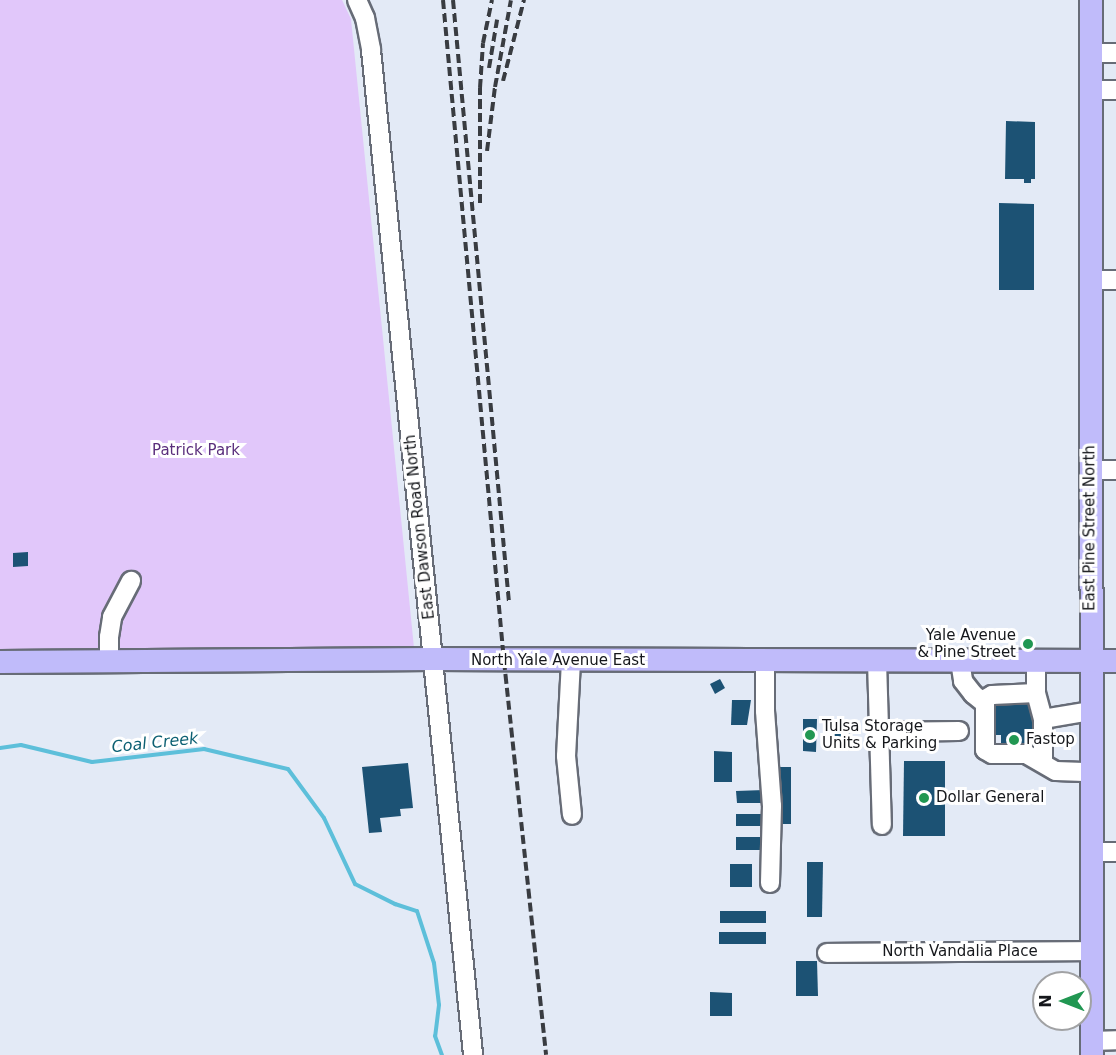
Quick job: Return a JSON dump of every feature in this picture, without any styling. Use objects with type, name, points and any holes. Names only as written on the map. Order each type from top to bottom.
[{"type":"main road","name":"East Pine Street North","points":[[1091,0],[1092,1048]]},
{"type":"main road","name":"North Yale Avenue East","points":[[0,662],[433,659],[1116,661]]},
{"type":"street","name":"East Dawson Road North","points":[[357,0],[365,18],[371,50],[473,1055]]},
{"type":"street","points":[[1091,53],[1116,53]]},
{"type":"street","points":[[1091,90],[1116,90]]},
{"type":"street","points":[[1091,280],[1116,280]]},
{"type":"street","points":[[1091,470],[1116,470]]},
{"type":"street","points":[[109,661],[112,617],[131,581]]},
{"type":"street","points":[[571,661],[566,756],[572,815]]},
{"type":"street","points":[[765,661],[765,711],[772,806],[770,883]]},
{"type":"street","points":[[877,661],[882,825]]},
{"type":"street","points":[[960,661],[963,681],[984,703]]},
{"type":"street","points":[[1036,661],[1036,693],[1043,719],[1043,762]]},
{"type":"street","points":[[1036,693],[987,696],[984,703],[985,750],[992,754],[1026,754],[1056,771],[1091,772]]},
{"type":"street","points":[[1043,719],[1091,711]]},
{"type":"street","points":[[878,732],[959,731]]},
{"type":"street","points":[[1092,852],[1116,852]]},
{"type":"street","name":"North Vandalia Place","points":[[827,953],[1092,951]]},
{"type":"street","points":[[1092,1048],[1116,1040]]},
{"type":"green space","name":"Patrick Park","points":[[0,0],[342,0],[351,19],[414,648],[0,652]]},
{"type":"building","points":[[1006,121],[1035,122],[1035,179],[1031,179],[1031,183],[1024,183],[1024,179],[1005,179]]},
{"type":"building","points":[[999,203],[1034,204],[1034,290],[999,290]]},
{"type":"building","points":[[28,552],[28,566],[13,567],[13,553]]},
{"type":"building","points":[[720,679],[725,688],[715,694],[710,684]]},
{"type":"building","points":[[732,700],[751,700],[747,725],[731,725]]},
{"type":"building","points":[[996,702],[1033,702],[1033,735],[1028,735],[1028,744],[1001,744],[1001,735],[996,735]]},
{"type":"building","name":"Tulsa Storage Units & Parking","points":[[803,719],[817,719],[816,752],[803,751]]},
{"type":"building","points":[[832,733],[850,733],[850,750],[832,751]]},
{"type":"building","points":[[714,751],[732,752],[732,782],[714,782]]},
{"type":"building","name":"Dollar General","points":[[904,761],[945,761],[945,836],[903,836]]},
{"type":"building","points":[[408,763],[413,808],[400,809],[401,816],[380,818],[382,832],[369,833],[362,767]]},
{"type":"building","points":[[779,767],[791,767],[791,824],[779,824]]},
{"type":"building","points":[[766,790],[766,803],[737,803],[736,791]]},
{"type":"building","points":[[736,814],[766,814],[766,826],[736,826]]},
{"type":"building","points":[[736,837],[765,837],[765,850],[736,850]]},
{"type":"building","points":[[807,862],[823,862],[822,917],[807,917]]},
{"type":"building","points":[[730,864],[752,864],[752,887],[730,887]]},
{"type":"building","points":[[720,911],[766,911],[766,923],[720,923]]},
{"type":"building","points":[[719,932],[766,932],[766,944],[719,944]]},
{"type":"building","points":[[796,961],[817,961],[818,996],[796,996]]},
{"type":"building","points":[[710,992],[732,993],[732,1016],[710,1016]]},
{"type":"waterway","name":"Coal Creek","points":[[0,748],[21,745],[92,762],[204,749],[288,769],[324,818],[355,884],[395,904],[417,911],[434,963],[439,1005],[435,1036],[442,1055]]},
{"type":"railway","points":[[443,0],[504,661],[546,1055]]},
{"type":"railway","points":[[453,0],[509,603]]},
{"type":"railway","points":[[480,203],[480,88],[483,43],[492,0]]},
{"type":"railway","points":[[487,151],[495,87],[511,0]]},
{"type":"railway","points":[[503,81],[524,0]]},
{"type":"railway","points":[[489,68],[497,20]]},
{"type":"place","name":"Yale Avenue & Pine Street","points":[[1028,644]]},
{"type":"place","name":"Tulsa Storage Units & Parking","points":[[810,735]]},
{"type":"place","name":"Fastop","points":[[1014,740]]},
{"type":"place","name":"Dollar General","points":[[924,798]]}]
